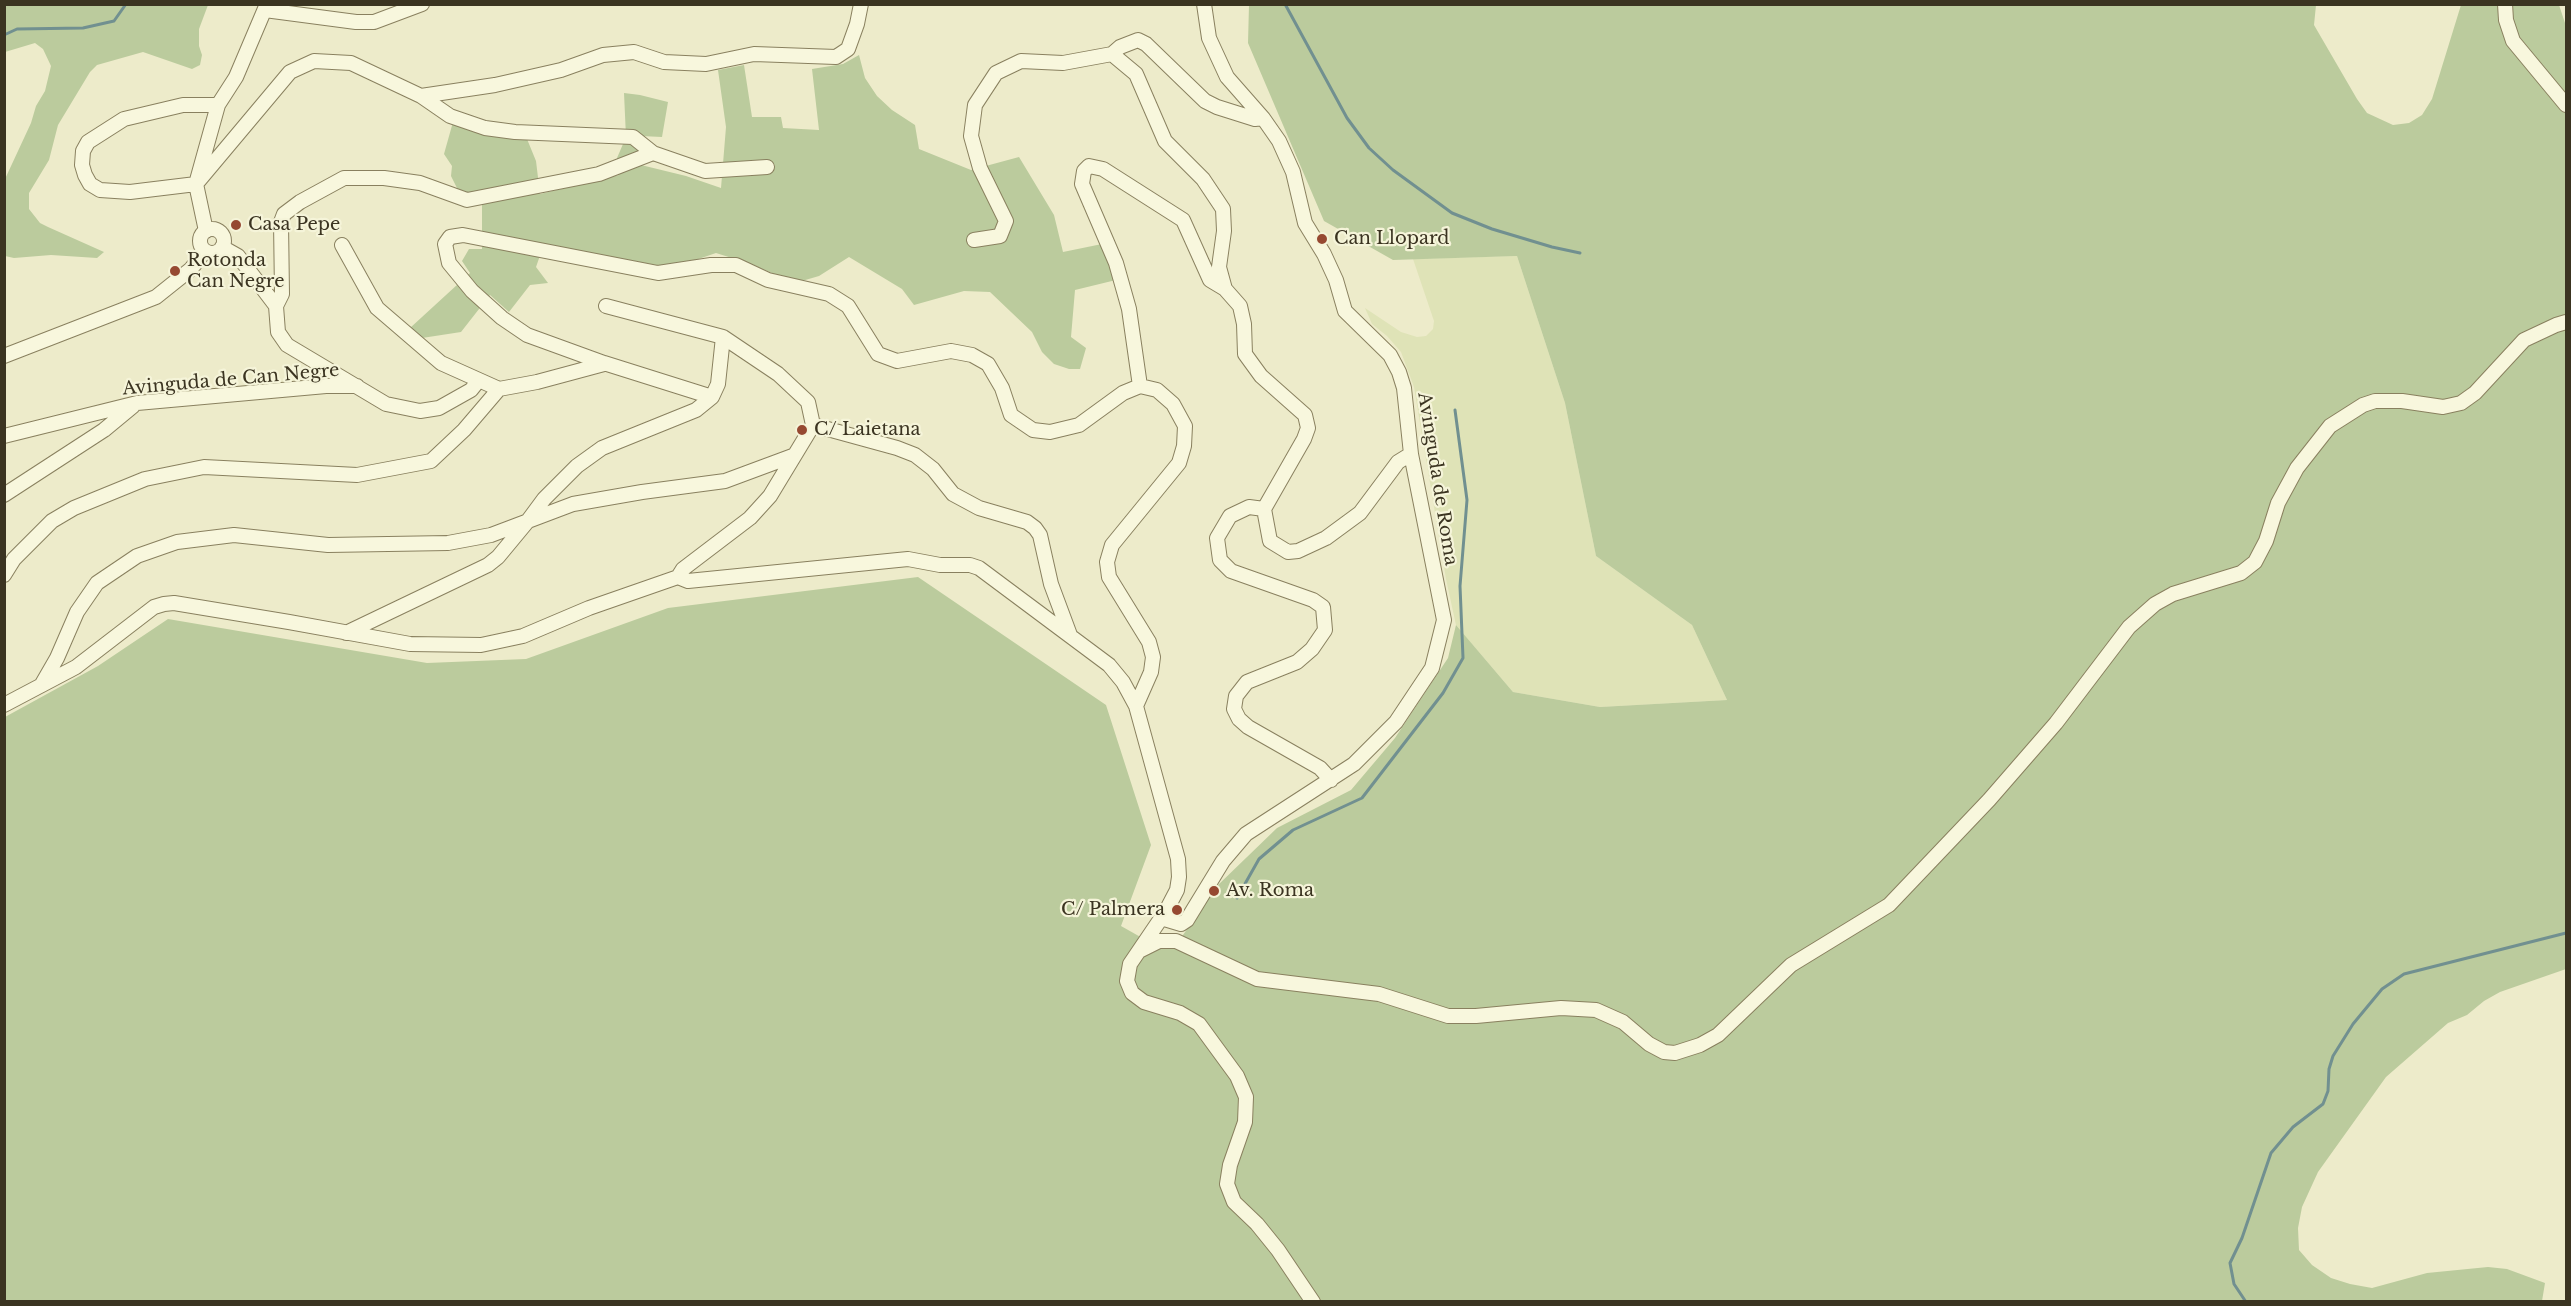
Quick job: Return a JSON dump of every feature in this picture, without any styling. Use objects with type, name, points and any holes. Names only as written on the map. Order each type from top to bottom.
[{"type":"street","points":[[206,231],[216,230],[221,233],[224,241],[222,247],[213,253],[205,251],[200,241],[206,231],[196,184],[218,105],[236,77],[266,7],[356,22],[374,22],[422,4]]},
{"type":"street","points":[[421,96],[495,86],[561,70],[603,55],[634,52],[664,62],[706,64],[754,54],[836,57],[848,48],[858,24],[861,4]]},
{"type":"street","name":"Avinguda de Roma","points":[[1168,940],[1177,935],[1174,918],[1246,834],[1354,764],[1396,722],[1432,668],[1444,620],[1411,454],[1404,388],[1400,372],[1390,355],[1345,311],[1328,263],[1305,224],[1293,172],[1279,141],[1263,118],[1227,77],[1209,38],[1204,4]]},
{"type":"street","points":[[2505,4],[2506,20],[2513,41],[2566,105]]},
{"type":"street","points":[[974,240],[1000,236],[1006,221],[980,168],[971,136],[975,105],[996,73],[1021,61],[1063,63],[1112,54],[1120,47],[1138,40],[1154,51],[1205,100],[1217,107],[1255,118],[1263,118]]},
{"type":"street","points":[[1112,54],[1136,74],[1165,141],[1203,179],[1223,209],[1224,231],[1219,267],[1225,290]]},
{"type":"street","points":[[218,105],[183,105],[124,119],[88,141],[83,151],[82,165],[90,184],[100,190],[130,192],[196,184],[290,72],[314,61],[351,63],[421,96],[450,116],[485,129],[633,137],[653,153],[705,171],[767,167]]},
{"type":"street","points":[[479,380],[471,390],[455,400],[439,408],[420,411],[386,404],[287,345],[278,332],[276,306],[282,294],[281,222],[284,214],[300,202],[344,178],[384,178],[420,183],[467,200],[599,174],[653,153]]},
{"type":"street","points":[[1140,386],[1129,309],[1116,263],[1082,184],[1084,171],[1089,166],[1102,170],[1183,220],[1210,280],[1225,290],[1240,306],[1244,324],[1245,354],[1251,364],[1305,416],[1308,428],[1304,440],[1264,508],[1270,541],[1288,552],[1298,551],[1326,538],[1360,513],[1398,462],[1411,454]]},
{"type":"street","points":[[711,397],[526,335],[502,318],[472,291],[449,263],[445,244],[450,237],[463,235],[658,273],[711,265],[736,265],[768,280],[829,294],[848,306],[878,354],[897,361],[951,351],[972,355],[988,364],[1002,388],[1011,415],[1033,430],[1050,432],[1079,425],[1123,393],[1140,386],[1157,390],[1173,404],[1185,426],[1184,446],[1179,463],[1112,545],[1107,562],[1109,577],[1149,642],[1153,657],[1150,672],[1136,706]]},
{"type":"street","points":[[342,245],[377,308],[441,363],[499,389],[537,382],[604,363]]},
{"type":"street","points":[[222,247],[238,256],[276,306]]},
{"type":"street","points":[[4,356],[156,297],[191,268],[205,251]]},
{"type":"street","points":[[606,306],[723,337],[778,374],[808,402],[813,425],[770,496],[750,518],[683,569],[678,577]]},
{"type":"street","points":[[4,705],[76,667],[154,607],[164,604],[209,609],[410,644],[496,643],[523,636],[589,608],[678,577],[688,580],[908,559],[940,565],[970,565],[988,573],[1116,673],[1136,706],[1178,859],[1178,886],[1174,918],[1159,934],[1257,979],[1379,994],[1436,1014],[1462,1017],[1540,1009],[1596,1010],[1616,1018],[1648,1044],[1664,1052],[1675,1053],[1700,1045],[1718,1035],[1791,965],[1889,905],[1989,800],[2056,723],[2129,627],[2155,604],[2173,594],[2241,573],[2255,562],[2266,541],[2278,503],[2297,468],[2330,426],[2364,405],[2375,401],[2402,401],[2443,407],[2461,403],[2475,393],[2524,340],[2566,322]]},
{"type":"street","points":[[346,633],[488,565],[498,557],[528,522],[544,499],[577,466],[602,448],[696,410],[711,397],[718,384],[723,337]]},
{"type":"street","name":"Avinguda de Can Negre","points":[[4,436],[137,403],[326,386],[357,387]]},
{"type":"street","points":[[4,575],[14,559],[52,521],[74,508],[145,479],[204,467],[357,475],[431,461],[464,430],[499,389]]},
{"type":"street","points":[[4,495],[104,430],[137,403]]},
{"type":"street","points":[[813,425],[915,455],[933,470],[953,494],[979,508],[1027,522],[1035,528],[1040,535],[1051,584],[1071,636]]},
{"type":"street","points":[[42,686],[77,612],[98,583],[137,556],[177,542],[234,535],[327,545],[448,543],[490,535],[573,504],[725,481],[795,455]]},
{"type":"street","points":[[1264,508],[1249,507],[1230,516],[1217,538],[1220,560],[1231,571],[1313,600],[1323,607],[1324,630],[1312,649],[1298,662],[1247,682],[1241,687],[1236,696],[1234,709],[1239,720],[1248,727],[1320,768],[1331,780]]},
{"type":"street","points":[[1174,918],[1195,949]]},
{"type":"street","points":[[1174,918],[1135,955],[1130,963],[1126,981],[1132,993],[1143,1002],[1180,1013],[1199,1024],[1237,1076],[1246,1097],[1245,1122],[1230,1165],[1227,1184],[1234,1202],[1257,1224],[1278,1250],[1312,1302]]},
{"type":"street","points":[[1135,955],[1152,942],[1168,940]]},
{"type":"green space","points":[[5,4],[208,5],[199,29],[199,46],[202,55],[200,65],[192,69],[143,52],[97,65],[90,72],[58,125],[49,160],[29,193],[29,209],[40,223],[104,252],[97,258],[51,255],[14,258],[5,256],[5,179],[31,123],[36,106],[45,91],[51,66],[43,49],[35,43],[5,52]]},
{"type":"green space","points":[[1249,5],[2316,5],[2314,25],[2357,99],[2367,113],[2393,125],[2409,123],[2422,115],[2432,99],[2461,5],[2559,5],[2566,26],[2566,969],[2500,992],[2484,1001],[2467,1015],[2448,1023],[2386,1077],[2318,1172],[2302,1207],[2298,1228],[2299,1250],[2312,1265],[2331,1278],[2350,1284],[2372,1288],[2427,1273],[2488,1267],[2507,1269],[2545,1283],[2542,1301],[5,1302],[5,717],[98,666],[168,619],[427,663],[526,659],[668,608],[918,577],[1106,705],[1151,845],[1121,926],[1160,948],[1174,948],[1217,886],[1277,828],[1351,790],[1395,738],[1448,658],[1456,625],[1513,692],[1600,707],[1727,700],[1692,625],[1596,556],[1565,403],[1517,256],[1393,260],[1324,221],[1248,43]]},
{"type":"green space","points":[[859,55],[865,78],[877,96],[892,110],[915,125],[919,149],[971,170],[1019,157],[1054,215],[1063,252],[1102,244],[1116,280],[1075,290],[1071,337],[1086,348],[1080,369],[1069,369],[1054,364],[1042,352],[1032,332],[990,292],[964,291],[914,305],[902,289],[849,257],[819,276],[795,283],[751,264],[716,253],[672,268],[544,244],[536,267],[548,283],[530,285],[509,312],[490,295],[461,332],[422,338],[410,328],[470,273],[462,261],[469,249],[482,249],[482,198],[458,190],[451,176],[452,166],[444,154],[453,122],[491,134],[527,139],[536,161],[540,194],[619,175],[617,158],[626,137],[624,93],[640,95],[668,102],[662,137],[641,136],[641,165],[686,176],[721,188],[726,127],[718,70],[744,65],[752,117],[781,117],[783,128],[819,130],[812,69],[843,64]]},
{"type":"green space","points":[[1517,256],[1565,403],[1596,556],[1692,625],[1727,700],[1600,707],[1513,692],[1456,625],[1446,579],[1414,387],[1401,352],[1372,324],[1365,308],[1401,332],[1417,337],[1426,336],[1433,329],[1434,321],[1413,259]]},
{"type":"waterway","points":[[4,35],[17,29],[83,28],[114,21],[126,4]]},
{"type":"waterway","points":[[1285,4],[1347,118],[1369,148],[1393,170],[1452,213],[1492,229],[1580,253]]},
{"type":"waterway","points":[[1237,898],[1259,859],[1293,830],[1362,798],[1443,693],[1463,658],[1460,586],[1467,500],[1455,410]]},
{"type":"waterway","points":[[2246,1302],[2234,1284],[2230,1263],[2242,1238],[2271,1153],[2293,1127],[2323,1104],[2328,1091],[2329,1069],[2333,1056],[2353,1024],[2382,989],[2404,974],[2566,933]]},
{"type":"place","name":"Casa Pepe","points":[[236,225]]},
{"type":"place","name":"Can Llopard","points":[[1322,239]]},
{"type":"place","name":"Rotonda Can Negre","points":[[175,271]]},
{"type":"place","name":"C/ Laietana","points":[[802,430]]},
{"type":"place","name":"Av. Roma","points":[[1214,891]]},
{"type":"place","name":"C/ Palmera","points":[[1177,910]]}]
